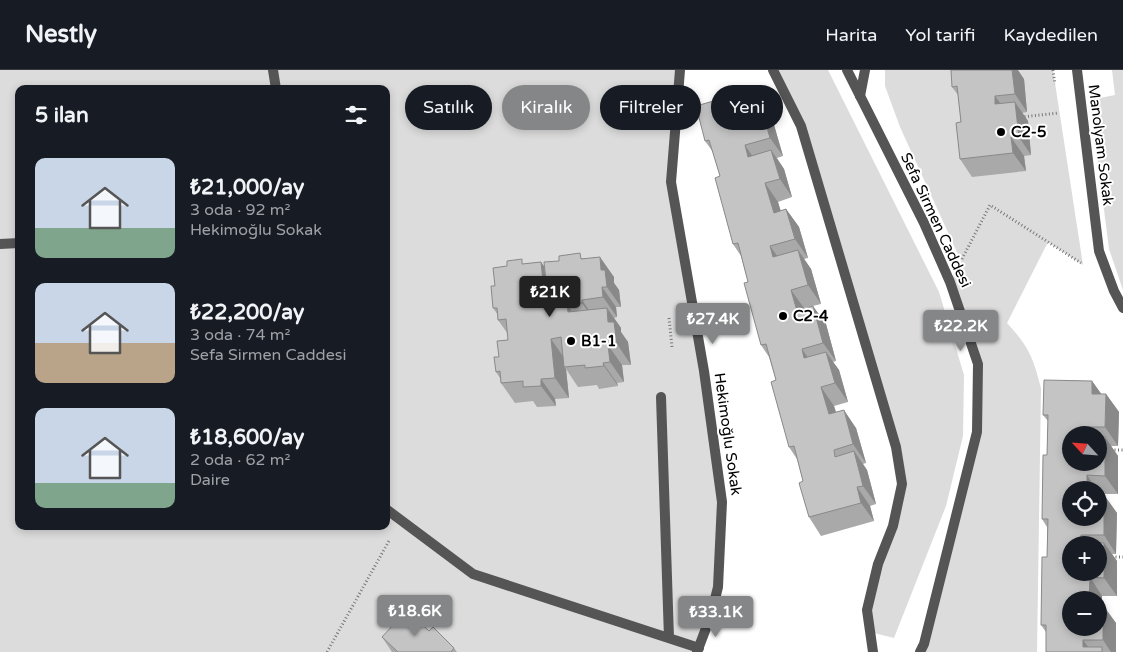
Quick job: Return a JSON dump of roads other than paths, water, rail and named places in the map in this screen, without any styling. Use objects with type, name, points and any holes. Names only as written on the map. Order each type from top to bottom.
[{"type":"street","points":[[273,70],[275,85]]},
{"type":"street","name":"Hekimoğlu Sokak","points":[[680,70],[671,182],[704,371],[722,502],[718,587],[698,650]]},
{"type":"street","points":[[773,70],[801,126],[896,447],[902,484],[893,526],[878,564],[867,610],[873,652]]},
{"type":"street","name":"Sefa Sirmen Caddesi","points":[[847,70],[924,223],[950,282],[978,364],[977,432],[924,644],[920,652]]},
{"type":"street","points":[[860,96],[865,70]]},
{"type":"street","name":"Manolyam Sokak","points":[[1077,70],[1099,251],[1114,291],[1123,308]]},
{"type":"street","points":[[0,244],[15,243]]},
{"type":"street","points":[[661,397],[669,638]]},
{"type":"street","points":[[390,513],[473,574],[669,638],[698,650]]},
{"type":"place","name":"C2-5","points":[[1001,132]]},
{"type":"place","name":"C2-4","points":[[783,316]]},
{"type":"place","name":"B1-1","points":[[571,341]]}]
